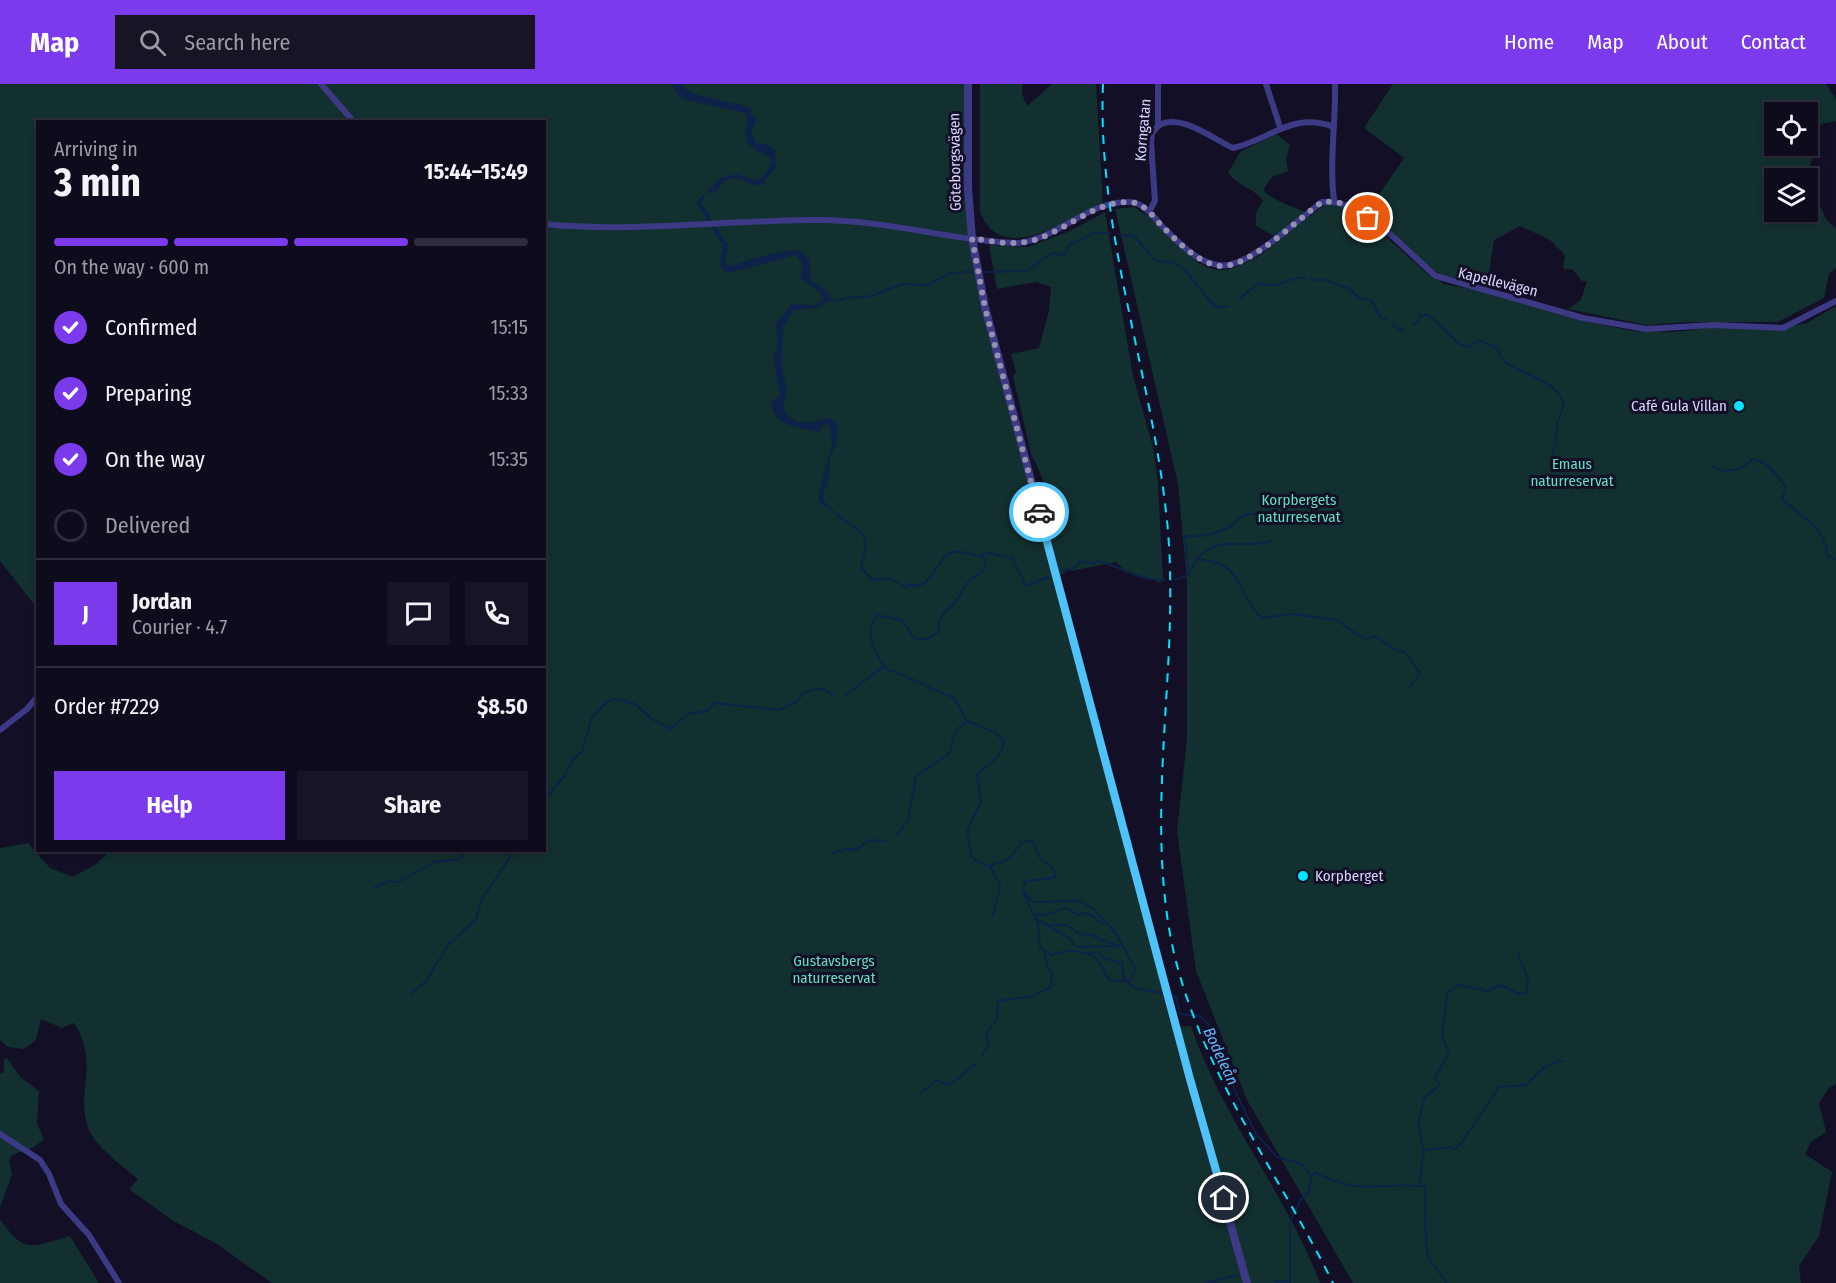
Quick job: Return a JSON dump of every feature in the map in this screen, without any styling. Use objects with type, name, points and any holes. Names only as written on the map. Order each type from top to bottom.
[{"type":"street","points":[[321,84],[352,120]]},
{"type":"street","name":"Göteborgsvägen","points":[[968,84],[968,188],[972,238],[999,362],[1247,1283]]},
{"type":"street","name":"Korngatan","points":[[1149,212],[1155,201],[1152,133],[1158,126],[1158,84]]},
{"type":"street","points":[[1266,84],[1280,128]]},
{"type":"street","points":[[546,224],[668,228],[820,220],[866,222],[972,238],[1029,242],[1110,203],[1137,203],[1189,250],[1206,262],[1228,266],[1254,253],[1322,202],[1334,200],[1330,169],[1335,140],[1335,84]]},
{"type":"street","points":[[1158,126],[1169,122],[1185,125],[1233,148],[1280,128],[1317,120],[1334,127]]},
{"type":"street","name":"Kapellevägen","points":[[1334,200],[1357,208],[1436,276],[1448,282],[1490,290],[1583,318],[1627,327],[1658,329],[1713,325],[1783,328],[1836,301]]},
{"type":"street","points":[[0,730],[36,698]]},
{"type":"street","points":[[0,1134],[40,1160],[49,1174],[61,1204],[89,1235],[119,1283]]},
{"type":"green space","name":"Gustavsbergs naturreservat","points":[[0,84],[967,84],[973,259],[1043,537],[1055,536],[1052,515],[1042,477],[1031,454],[1013,376],[1016,372],[1011,354],[1039,348],[1049,311],[1051,287],[1036,282],[997,289],[989,245],[1028,247],[1070,231],[1105,212],[1133,376],[1153,447],[1158,483],[1163,578],[1161,583],[1124,570],[1116,562],[1071,571],[1070,569],[1054,579],[1174,1027],[1191,1026],[1219,1092],[1290,1218],[1320,1283],[272,1283],[217,1244],[172,1220],[129,1189],[138,1179],[104,1150],[89,1130],[84,1103],[86,1053],[74,1023],[62,1028],[41,1019],[36,1040],[24,1049],[8,1047],[0,1040],[0,848],[28,843],[50,868],[73,877],[96,864],[109,852],[546,852],[546,120],[36,120],[36,607],[0,561]]},
{"type":"green space","points":[[980,84],[1022,84],[1022,94],[1027,106],[1052,84],[1096,84],[1103,203],[1054,228],[1019,238],[1003,236],[990,228],[980,212]]},
{"type":"green space","points":[[1393,84],[1826,84],[1836,99],[1836,121],[1821,124],[1818,136],[1818,102],[1764,102],[1764,156],[1813,156],[1810,168],[1764,168],[1764,222],[1818,222],[1818,202],[1826,219],[1836,229],[1836,268],[1829,274],[1824,298],[1778,322],[1688,322],[1646,325],[1568,309],[1581,300],[1587,281],[1582,281],[1573,270],[1563,268],[1565,255],[1550,240],[1520,226],[1494,240],[1487,285],[1442,275],[1426,265],[1391,231],[1382,233],[1424,271],[1444,284],[1493,293],[1579,320],[1632,331],[1674,332],[1718,327],[1772,330],[1807,323],[1836,306],[1836,1084],[1829,1088],[1819,1103],[1826,1132],[1811,1142],[1805,1154],[1832,1172],[1819,1236],[1799,1266],[1801,1283],[1353,1283],[1247,1100],[1196,971],[1177,831],[1187,739],[1187,582],[1178,484],[1115,209],[1134,207],[1147,215],[1199,263],[1213,269],[1228,269],[1261,254],[1268,249],[1276,237],[1256,226],[1256,213],[1263,200],[1228,173],[1240,152],[1276,134],[1290,145],[1286,159],[1288,171],[1272,177],[1263,190],[1268,195],[1311,216],[1325,204],[1342,205],[1363,218],[1404,158],[1364,128]]},
{"type":"green space","points":[[7,1058],[20,1077],[39,1091],[37,1124],[44,1139],[34,1147],[12,1155],[9,1161],[12,1174],[0,1208],[0,1074],[4,1072],[4,1059]]},
{"type":"green space","points":[[0,1219],[16,1239],[30,1245],[70,1236],[99,1283],[0,1283]]},
{"type":"water","points":[[672,84],[680,84],[693,93],[751,109],[750,113],[757,120],[751,131],[757,144],[765,144],[775,149],[776,167],[762,185],[755,185],[738,178],[725,180],[717,191],[706,193],[701,202],[725,241],[729,243],[725,263],[730,266],[781,252],[799,250],[809,259],[810,280],[826,290],[830,296],[831,300],[818,308],[794,310],[783,328],[782,367],[787,391],[783,406],[786,413],[796,421],[809,422],[828,418],[837,424],[837,442],[830,457],[828,483],[823,494],[824,501],[839,516],[821,504],[818,498],[832,443],[830,426],[825,424],[819,432],[791,426],[774,414],[771,406],[774,399],[780,396],[773,356],[777,344],[776,324],[792,304],[816,305],[824,299],[820,293],[800,278],[803,264],[796,255],[729,273],[725,270],[721,264],[722,245],[697,203],[705,192],[721,178],[737,174],[756,181],[760,179],[767,172],[772,160],[750,146],[745,134],[747,120],[745,113],[686,100],[679,96]]},
{"type":"waterway","points":[[985,272],[1027,271],[1052,253],[1064,255],[1071,243],[1090,234],[1110,233]]},
{"type":"waterway","points":[[1120,235],[1134,236],[1156,261],[1173,262],[1184,269],[1217,307],[1228,306]]},
{"type":"waterway","points":[[829,298],[837,301],[872,296],[902,284],[927,285],[951,273],[971,272]]},
{"type":"waterway","points":[[1239,299],[1259,283],[1273,285],[1304,278]]},
{"type":"waterway","points":[[1310,278],[1320,281],[1322,279],[1350,289],[1358,298],[1371,300],[1380,316],[1387,320]]},
{"type":"waterway","points":[[1412,325],[1419,321],[1420,315],[1429,315],[1459,344],[1470,347],[1477,340],[1497,348],[1504,361],[1554,389],[1564,405],[1557,423],[1556,443],[1552,454],[1565,473]]},
{"type":"waterway","points":[[1392,325],[1402,331],[1405,327]]},
{"type":"waterway","points":[[1711,466],[1728,471],[1744,466],[1753,459],[1768,466],[1786,487],[1782,499],[1817,530],[1822,537],[1827,555],[1836,560]]},
{"type":"waterway","points":[[1188,573],[1185,536],[1202,536],[1220,531],[1250,514],[1287,520]]},
{"type":"waterway","name":"Bodeleån","points":[[837,515],[863,535],[865,547],[861,567],[872,580],[890,578],[906,588],[908,584],[916,586],[922,584],[945,557],[954,552],[983,557],[986,561],[983,571],[969,581],[939,621],[938,632],[930,638],[914,638],[902,620],[877,615],[871,629],[872,644],[888,670],[954,698],[967,721],[995,732],[1004,742],[997,757],[977,775],[981,801],[967,832],[971,855],[975,860],[988,866],[1010,858],[1021,843],[1032,840],[1040,858],[1053,868],[1056,876],[1025,882],[1023,891],[1038,924],[1040,947],[1051,955],[1068,951],[1087,953],[1097,959],[1110,980],[1129,982]]},
{"type":"waterway","points":[[1197,559],[1206,551],[1223,544],[1260,544],[1271,541]]},
{"type":"waterway","points":[[978,556],[988,553],[1012,558],[1026,586],[1049,577]]},
{"type":"waterway","points":[[1175,580],[1188,575],[1197,559],[1219,563],[1235,577],[1255,611],[1262,618],[1292,614],[1336,620],[1365,639],[1375,636],[1394,649],[1405,652],[1420,673],[1411,686]]},
{"type":"waterway","points":[[1062,571],[1076,567],[1080,561],[1094,564],[1097,561],[1138,576],[1164,580]]},
{"type":"waterway","points":[[846,695],[884,666]]},
{"type":"waterway","points":[[546,798],[565,775],[573,759],[582,751],[592,717],[608,701],[615,699],[635,704],[652,719],[671,729],[688,714],[707,711],[715,703],[779,710],[798,701],[803,693],[811,690],[823,689],[833,696]]},
{"type":"waterway","points":[[897,835],[908,820],[916,776],[949,754],[955,731],[967,721]]},
{"type":"waterway","points":[[831,854],[846,849],[856,850],[869,840],[885,841]]},
{"type":"waterway","points":[[375,887],[389,881],[399,882],[434,862],[461,859],[464,852]]},
{"type":"waterway","points":[[412,993],[426,981],[449,944],[476,919],[482,899],[514,852]]},
{"type":"waterway","points":[[990,866],[1000,885],[993,916]]},
{"type":"waterway","points":[[1025,894],[1034,902],[1080,901],[1095,910],[1116,934],[1136,970],[1129,982]]},
{"type":"waterway","points":[[1034,914],[1046,915],[1065,908],[1080,915],[1084,913],[1093,916],[1101,924],[1105,923]]},
{"type":"waterway","points":[[1037,920],[1049,925],[1066,925],[1080,934],[1092,935],[1103,941],[1122,946]]},
{"type":"waterway","points":[[1045,924],[1069,938],[1076,947],[1119,946]]},
{"type":"waterway","points":[[1419,1184],[1424,1152],[1418,1122],[1425,1097],[1440,1085],[1435,1078],[1449,1053],[1442,1036],[1447,993],[1459,985],[1487,991],[1501,985],[1519,994],[1526,992],[1528,980],[1517,951]]},
{"type":"waterway","points":[[981,1057],[988,1046],[987,1032],[997,1019],[998,1001],[1033,996],[1051,987],[1052,974],[1047,967],[1045,952]]},
{"type":"waterway","points":[[1089,954],[1097,952],[1106,959],[1122,963],[1124,979],[1135,988],[1163,993]]},
{"type":"waterway","name":"Bodeleån","points":[[1169,995],[1176,997],[1180,1014],[1200,1016],[1208,1024],[1235,1091],[1256,1134],[1277,1157],[1302,1164],[1311,1176],[1309,1191],[1301,1199],[1290,1222],[1290,1283]]},
{"type":"waterway","points":[[1424,1150],[1450,1147],[1454,1149],[1460,1145],[1499,1087],[1527,1085],[1547,1066],[1564,1061]]},
{"type":"waterway","points":[[919,1094],[937,1080],[948,1085],[952,1083],[975,1065]]},
{"type":"waterway","points":[[1312,1175],[1316,1173],[1340,1183],[1356,1186],[1413,1185],[1425,1187],[1426,1245],[1429,1259],[1447,1283]]},
{"type":"waterway","points":[[1204,1283],[1238,1275]]},
{"type":"waterway","points":[[1275,1281],[1289,1281]]},
{"type":"railway","points":[[1103,84],[1103,137],[1115,242],[1157,451],[1165,503],[1169,554],[1169,657],[1161,812],[1162,864],[1167,915],[1177,965],[1192,1013],[1212,1059],[1259,1150],[1333,1283]]},
{"type":"way so far","points":[[1039,512],[985,308],[972,238],[1029,242],[1102,206],[1110,203],[1130,202],[1137,203],[1149,212],[1174,238],[1206,262],[1228,266],[1246,258],[1270,242],[1322,202],[1334,200],[1357,208],[1368,218]]},
{"type":"place","name":"Café Gula Villan","points":[[1739,406]]},
{"type":"place","name":"Korpberget","points":[[1303,876]]},
{"type":"route","points":[[1039,512],[1190,1079],[1224,1198]]},
{"type":"park label","name":"Emaus naturreservat","points":[[1572,472]]},
{"type":"park label","name":"Korpbergets naturreservat","points":[[1299,508]]}]
